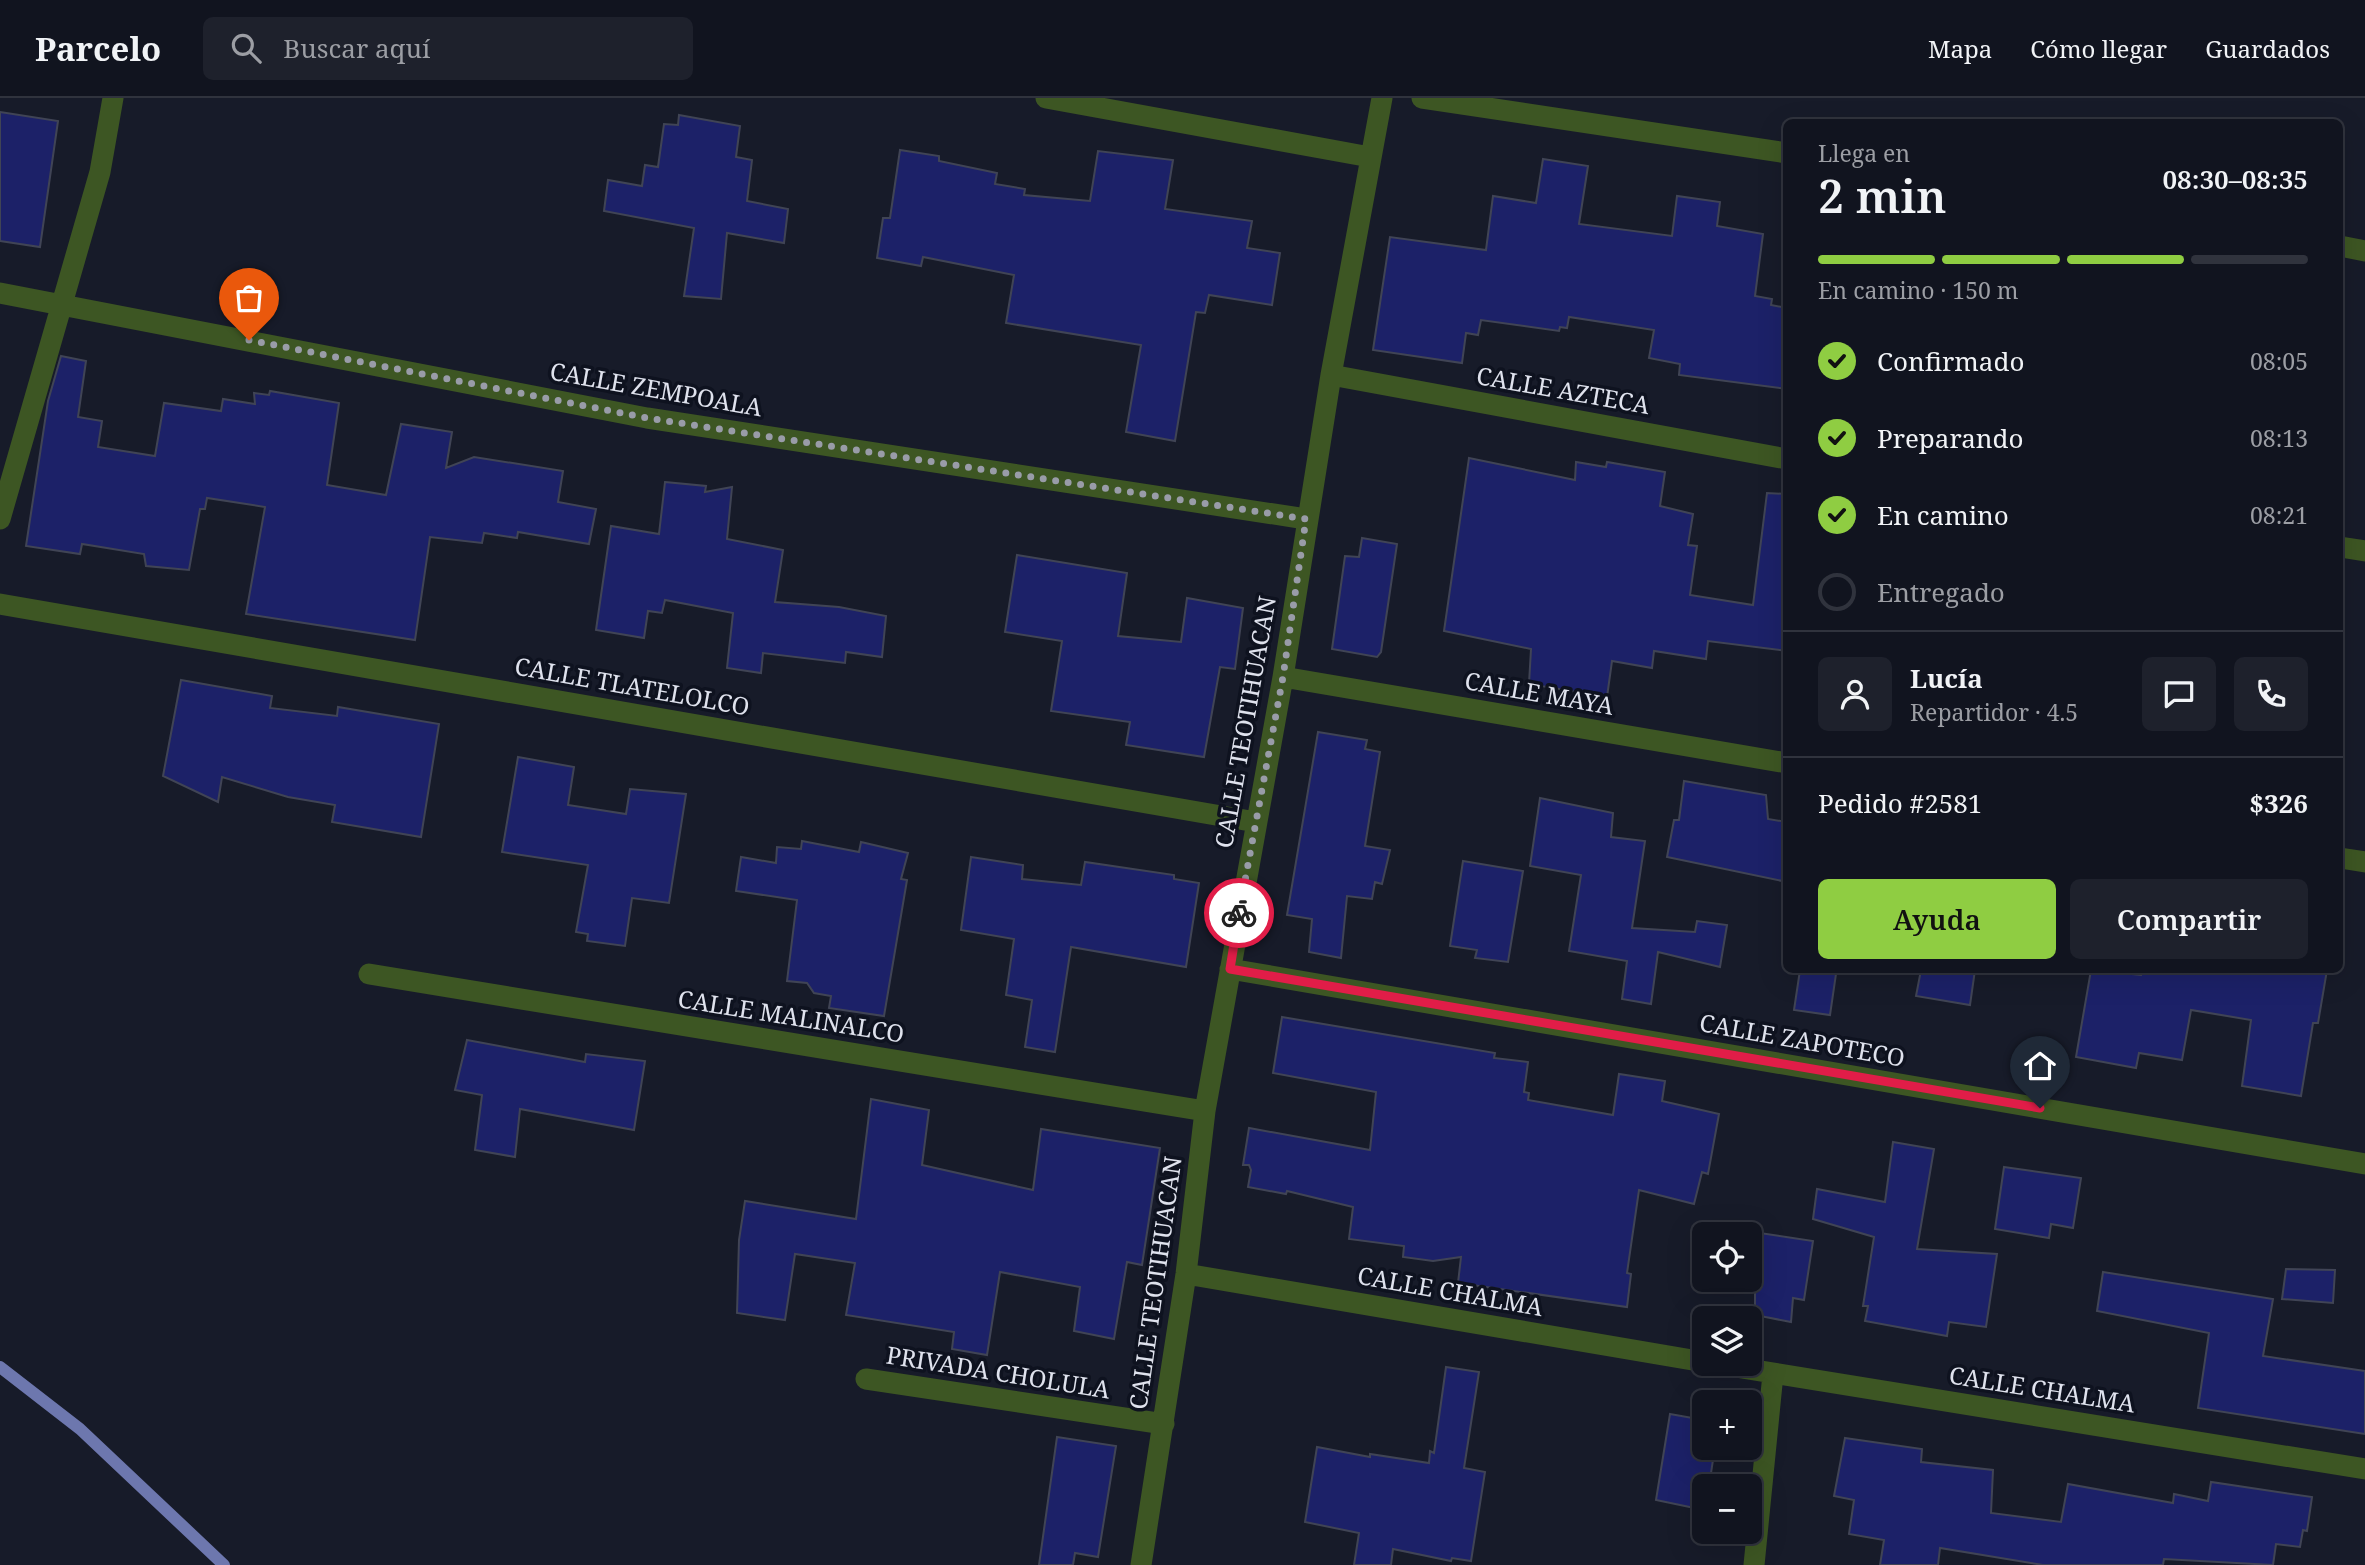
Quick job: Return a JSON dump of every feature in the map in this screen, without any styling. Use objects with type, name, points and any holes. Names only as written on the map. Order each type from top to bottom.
[{"type":"street","points":[[0,519],[100,172],[113,98]]},
{"type":"street","points":[[1046,98],[1370,157]]},
{"type":"street","name":"CALLE TEOTIHUACAN","points":[[1141,1565],[1186,1274],[1205,1111],[1283,677],[1331,375],[1382,98]]},
{"type":"street","points":[[1422,98],[1783,152]]},
{"type":"street","points":[[2343,246],[2365,249]]},
{"type":"street","name":"CALLE ZEMPOALA","points":[[0,293],[63,303],[647,418],[1306,519]]},
{"type":"street","name":"CALLE AZTECA","points":[[1331,375],[1783,458]]},
{"type":"street","points":[[2343,547],[2365,551]]},
{"type":"street","name":"CALLE TLATELOLCO","points":[[0,604],[1256,821]]},
{"type":"street","name":"CALLE MAYA","points":[[1283,677],[1783,762]]},
{"type":"street","points":[[2343,858],[2365,862]]},
{"type":"street","name":"CALLE ZAPOTECO","points":[[1230,969],[2365,1164]]},
{"type":"street","name":"CALLE MALINALCO","points":[[369,974],[1205,1111]]},
{"type":"street","name":"CALLE CHALMA","points":[[1186,1274],[1692,1360]]},
{"type":"street","name":"CALLE CHALMA","points":[[1762,1372],[2365,1469]]},
{"type":"street","points":[[1754,1565],[1773,1374]]},
{"type":"street","name":"PRIVADA CHOLULA","points":[[866,1379],[1164,1424]]},
{"type":"building","points":[[0,112],[58,121],[40,247],[0,241]]},
{"type":"building","points":[[679,115],[740,126],[736,157],[752,160],[747,201],[788,209],[784,243],[727,233],[721,299],[684,296],[694,228],[604,211],[608,180],[642,186],[645,165],[658,167],[664,124],[678,125]]},
{"type":"building","points":[[900,150],[939,156],[939,161],[997,173],[995,184],[1025,189],[1024,195],[1090,201],[1098,151],[1173,160],[1165,209],[1252,221],[1247,248],[1280,253],[1272,305],[1209,295],[1205,313],[1196,312],[1175,441],[1126,432],[1141,345],[1006,323],[1014,275],[923,257],[921,266],[877,258],[883,218],[890,218]]},
{"type":"building","points":[[1543,159],[1588,166],[1579,224],[1672,236],[1677,196],[1720,202],[1717,226],[1763,234],[1755,296],[1772,299],[1771,305],[1783,307],[1783,388],[1679,375],[1680,364],[1649,358],[1654,330],[1569,317],[1567,328],[1560,327],[1559,331],[1481,320],[1478,335],[1466,333],[1462,363],[1373,350],[1390,237],[1486,250],[1493,196],[1536,203]]},
{"type":"building","points":[[61,356],[86,361],[78,417],[102,421],[98,447],[155,456],[164,403],[221,411],[223,399],[255,404],[254,393],[269,395],[270,391],[339,403],[327,485],[386,495],[401,424],[452,432],[446,468],[474,457],[563,471],[558,502],[596,509],[589,544],[518,532],[517,538],[484,533],[482,543],[430,537],[415,640],[246,614],[265,507],[207,498],[205,509],[200,509],[189,570],[146,566],[144,554],[82,544],[80,554],[26,546],[48,401]]},
{"type":"building","points":[[1469,458],[1575,480],[1576,462],[1606,467],[1607,462],[1665,472],[1660,506],[1693,514],[1688,545],[1697,546],[1690,595],[1753,605],[1767,493],[1783,494],[1783,650],[1708,641],[1706,659],[1654,651],[1652,668],[1612,661],[1607,697],[1529,684],[1531,649],[1444,631]]},
{"type":"building","points":[[665,482],[706,486],[705,492],[732,487],[727,539],[783,550],[775,602],[839,607],[886,616],[882,657],[846,652],[845,663],[763,653],[761,673],[727,668],[733,613],[665,600],[662,613],[648,611],[644,638],[596,630],[611,526],[659,534]]},
{"type":"building","points":[[1362,538],[1397,544],[1381,652],[1377,657],[1332,649],[1345,556],[1359,557]]},
{"type":"building","points":[[1017,555],[1127,573],[1118,636],[1181,642],[1187,598],[1243,608],[1235,669],[1220,667],[1204,757],[1126,745],[1130,722],[1051,711],[1062,641],[1005,632]]},
{"type":"building","points":[[181,680],[272,696],[270,708],[337,716],[338,707],[439,724],[421,837],[332,822],[335,805],[288,797],[222,777],[218,802],[163,776]]},
{"type":"building","points":[[1318,732],[1367,740],[1365,749],[1380,752],[1365,846],[1390,850],[1382,884],[1375,882],[1372,899],[1347,896],[1341,958],[1309,952],[1312,919],[1287,915]]},
{"type":"building","points":[[518,757],[574,767],[568,805],[626,814],[630,789],[686,794],[669,903],[632,898],[625,946],[587,941],[588,934],[576,932],[588,865],[502,852]]},
{"type":"building","points":[[1684,781],[1766,795],[1768,819],[1783,821],[1783,881],[1667,857],[1674,820],[1679,820]]},
{"type":"building","points":[[1540,798],[1613,813],[1611,837],[1645,841],[1632,928],[1695,932],[1697,921],[1727,925],[1720,967],[1658,952],[1651,1004],[1622,999],[1627,961],[1569,951],[1581,875],[1530,866]]},
{"type":"building","points":[[802,841],[859,852],[861,842],[908,853],[901,879],[907,880],[884,1016],[829,1008],[831,996],[814,993],[807,983],[787,981],[797,900],[736,891],[741,857],[776,863],[777,847],[801,849]]},
{"type":"building","points":[[971,857],[1023,865],[1022,879],[1081,885],[1085,862],[1174,875],[1174,879],[1199,883],[1186,967],[1071,947],[1055,1052],[1025,1047],[1032,1000],[1006,995],[1014,939],[961,930]]},
{"type":"building","points":[[1463,861],[1523,871],[1508,962],[1475,958],[1477,950],[1450,946]]},
{"type":"building","points":[[1800,973],[1836,974],[1830,1015],[1794,1010]]},
{"type":"building","points":[[1920,973],[1975,973],[1970,1005],[1916,996]]},
{"type":"building","points":[[2090,973],[2326,973],[2318,1023],[2313,1023],[2301,1096],[2242,1086],[2251,1020],[2191,1010],[2182,1060],[2139,1053],[2136,1068],[2076,1057]]},
{"type":"building","points":[[1282,1017],[1495,1053],[1494,1058],[1528,1062],[1524,1092],[1529,1093],[1528,1100],[1613,1115],[1619,1074],[1665,1081],[1662,1101],[1719,1114],[1708,1174],[1702,1172],[1694,1204],[1639,1190],[1627,1273],[1631,1274],[1627,1307],[1458,1283],[1461,1257],[1433,1261],[1403,1257],[1404,1246],[1349,1239],[1353,1207],[1287,1191],[1286,1194],[1248,1187],[1251,1170],[1249,1165],[1243,1165],[1249,1128],[1370,1150],[1376,1092],[1273,1073]]},
{"type":"building","points":[[467,1040],[585,1062],[586,1054],[645,1061],[634,1130],[520,1109],[515,1157],[475,1150],[482,1095],[455,1090]]},
{"type":"building","points":[[871,1099],[929,1110],[922,1165],[1033,1190],[1041,1129],[1160,1148],[1142,1265],[1127,1262],[1114,1339],[1074,1331],[1080,1287],[1000,1272],[987,1355],[952,1349],[954,1332],[846,1315],[855,1263],[795,1254],[785,1320],[737,1313],[739,1240],[745,1201],[856,1219]]},
{"type":"building","points":[[1893,1142],[1934,1149],[1917,1249],[1997,1254],[1986,1327],[1949,1322],[1947,1336],[1865,1321],[1868,1306],[1863,1306],[1874,1237],[1813,1219],[1817,1189],[1885,1202]]},
{"type":"building","points":[[2004,1167],[2081,1178],[2073,1228],[2051,1224],[2049,1238],[1995,1229]]},
{"type":"building","points":[[1762,1233],[1813,1241],[1804,1300],[1793,1298],[1791,1322],[1762,1316],[1762,1306],[1755,1306],[1755,1292],[1762,1292]]},
{"type":"building","points":[[2286,1269],[2335,1270],[2333,1303],[2282,1299]]},
{"type":"building","points":[[2103,1272],[2273,1299],[2263,1356],[2365,1371],[2365,1434],[2198,1408],[2209,1333],[2097,1311]]},
{"type":"building","points":[[1446,1367],[1479,1372],[1464,1468],[1485,1472],[1471,1561],[1452,1558],[1451,1561],[1393,1549],[1391,1565],[1354,1565],[1359,1533],[1305,1522],[1317,1447],[1370,1457],[1370,1454],[1429,1463],[1430,1451],[1434,1453]]},
{"type":"building","points":[[1670,1414],[1692,1418],[1692,1460],[1713,1460],[1711,1474],[1692,1474],[1692,1508],[1656,1500]]},
{"type":"building","points":[[1057,1437],[1116,1446],[1098,1557],[1075,1553],[1073,1565],[1039,1565]]},
{"type":"building","points":[[1845,1438],[1922,1449],[1921,1462],[1993,1470],[1991,1513],[2061,1522],[2068,1484],[2173,1503],[2174,1494],[2208,1501],[2211,1482],[2312,1497],[2307,1531],[2303,1530],[2300,1547],[2276,1544],[2273,1565],[2164,1559],[2163,1565],[2043,1565],[1940,1548],[1938,1565],[1880,1565],[1884,1540],[1849,1534],[1854,1500],[1834,1496]]},
{"type":"waterway","points":[[0,1367],[80,1429],[224,1565]]},
{"type":"way so far","points":[[249,340],[647,418],[1306,519],[1283,677],[1239,913]]},
{"type":"route","points":[[1239,913],[1230,969],[2040,1108]]}]
